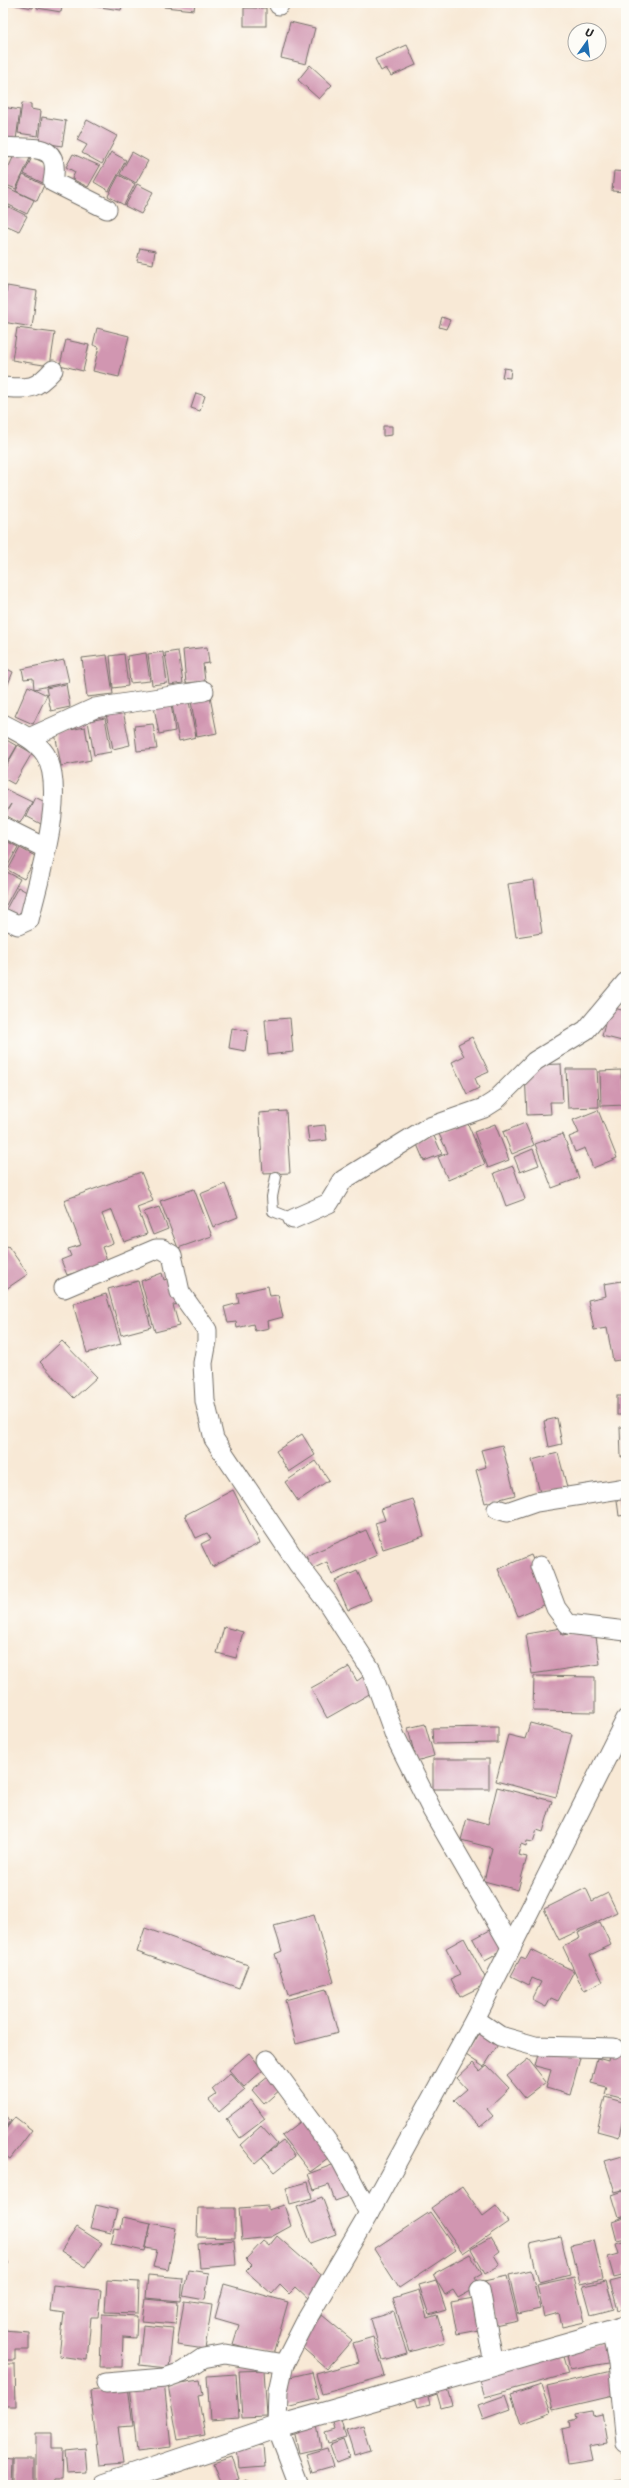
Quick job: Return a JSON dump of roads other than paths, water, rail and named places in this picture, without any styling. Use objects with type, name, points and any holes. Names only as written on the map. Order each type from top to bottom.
[{"type":"street","points":[[3,147],[46,151],[52,156],[56,166],[53,182],[107,209]]},
{"type":"street","points":[[3,387],[25,388],[36,386],[53,370]]},
{"type":"street","points":[[29,738],[95,708],[204,691]]},
{"type":"street","points":[[3,724],[29,738],[48,760],[54,794],[45,848],[29,920],[18,924],[3,918]]},
{"type":"street","points":[[3,827],[45,848]]},
{"type":"street","points":[[293,1220],[329,1203],[343,1180],[427,1128],[484,1108],[495,1102],[535,1061],[586,1030],[626,982]]},
{"type":"street","points":[[64,1288],[156,1249],[162,1249],[172,1255],[180,1292],[207,1330],[203,1363],[205,1401],[214,1439],[298,1564],[327,1602],[371,1670],[395,1736],[432,1810],[511,1946]]},
{"type":"street","points":[[497,1509],[507,1512],[536,1502],[626,1488]]},
{"type":"street","points":[[540,1566],[556,1608],[568,1624],[626,1630]]},
{"type":"street","points":[[300,2485],[277,2427],[278,2391],[284,2364],[307,2319],[369,2213],[475,2019],[626,1720]]},
{"type":"street","points":[[475,2019],[500,2036],[535,2046],[614,2048]]},
{"type":"street","points":[[267,2060],[341,2160],[369,2213]]},
{"type":"street","points":[[480,2290],[494,2364]]},
{"type":"street","points":[[105,2485],[277,2427],[494,2364],[618,2330],[618,2362],[626,2444]]},
{"type":"street","points":[[106,2384],[165,2378],[182,2372],[203,2358],[225,2354],[284,2364]]},
{"type":"lane","points":[[276,1177],[272,1197],[273,1211],[293,1220]]}]
